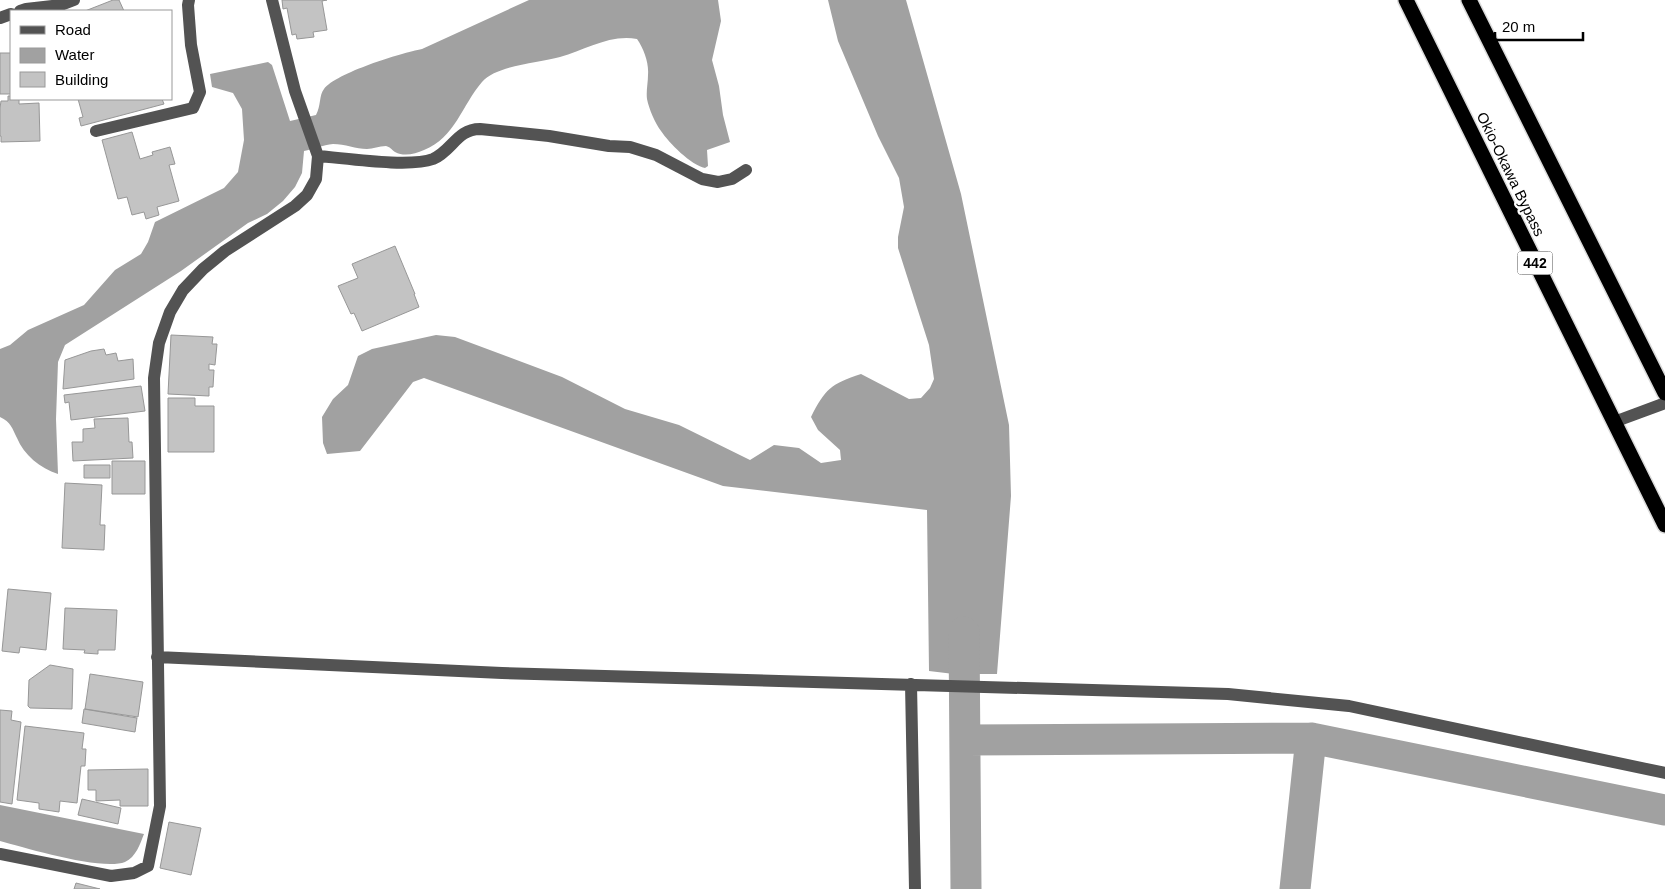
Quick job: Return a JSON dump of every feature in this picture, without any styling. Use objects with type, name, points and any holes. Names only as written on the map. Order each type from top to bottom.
[{"type":"highway","name":"Okio-Okawa Bypass","points":[[1406,0],[1665,525]]},
{"type":"highway","points":[[1469,0],[1665,394]]},
{"type":"street","points":[[23,10],[61,5],[74,0]]},
{"type":"street","points":[[96,131],[193,108],[200,92],[191,45],[189,0]]},
{"type":"street","points":[[0,854],[111,876],[134,873],[148,866],[160,806],[156,411],[154,378],[159,343],[170,312],[183,290],[203,269],[225,251],[295,206],[307,195],[316,179],[318,156],[295,91],[272,0]]},
{"type":"street","points":[[318,156],[414,163],[434,159],[461,135],[471,129],[480,129],[549,136],[609,146],[630,147],[656,155],[702,179],[718,182],[732,179],[746,170]]},
{"type":"street","points":[[1614,422],[1665,403]]},
{"type":"street","points":[[157,657],[502,673],[1228,694],[1349,706],[1665,773]]},
{"type":"street","points":[[911,684],[915,889]]},
{"type":"water","points":[[529,0],[718,0],[721,21],[712,60],[730,142],[707,150],[708,166],[705,168],[693,163],[675,147],[659,128],[649,107],[647,99],[648,66],[644,52],[637,39],[627,38],[607,41],[560,57],[508,68],[489,76],[475,91],[451,129],[443,138],[435,145],[417,153],[402,154],[386,146],[367,149],[333,144],[304,151],[302,173],[295,187],[283,201],[267,214],[248,223],[181,271],[65,345],[58,362],[56,419],[58,474],[45,468],[28,455],[11,426],[0,417],[0,349],[10,345],[28,330],[84,305],[115,270],[141,254],[148,242],[155,222],[224,188],[238,172],[244,140],[242,109],[233,93],[212,87],[210,74],[268,62],[272,65],[290,121],[316,115],[324,89],[341,77],[385,59],[422,49]]},
{"type":"water","points":[[828,0],[906,0],[961,194],[1009,425],[1011,496],[997,674],[954,674],[929,671],[927,510],[723,486],[424,378],[413,382],[360,451],[327,454],[323,443],[322,417],[333,399],[348,385],[358,356],[372,349],[436,335],[455,337],[562,377],[625,409],[679,425],[750,460],[774,445],[799,448],[821,463],[841,460],[840,450],[818,430],[811,417],[820,400],[830,389],[842,381],[861,374],[909,399],[921,398],[930,388],[934,379],[929,345],[898,248],[898,237],[904,207],[899,178],[878,136],[838,41]]},
{"type":"water","points":[[0,805],[144,834],[135,854],[125,862],[99,864],[82,861],[0,841]]},
{"type":"building","points":[[113,0],[119,0],[124,10],[88,10]]},
{"type":"building","points":[[282,0],[327,0],[322,1],[327,30],[313,32],[314,37],[297,39],[296,34],[292,35],[287,8],[283,9]]},
{"type":"building","points":[[0,53],[10,53],[10,94],[0,94]]},
{"type":"building","points":[[8,96],[10,96],[10,100],[19,100],[19,104],[39,103],[40,141],[1,142],[1,101],[8,101]]},
{"type":"building","points":[[78,100],[162,100],[164,104],[81,126],[79,118],[83,117]]},
{"type":"building","points":[[132,132],[140,159],[153,155],[152,152],[170,147],[175,164],[169,165],[179,201],[157,207],[159,215],[146,219],[144,212],[132,215],[127,197],[118,199],[102,140]]},
{"type":"building","points":[[395,246],[419,307],[362,331],[354,313],[351,314],[338,286],[358,278],[352,264]]},
{"type":"building","points":[[171,335],[213,337],[212,344],[217,344],[215,365],[209,364],[209,370],[214,370],[213,387],[209,387],[209,396],[168,394]]},
{"type":"building","points":[[104,349],[106,355],[116,353],[118,361],[133,359],[134,379],[63,389],[65,360],[91,351]]},
{"type":"building","points":[[141,386],[145,411],[71,420],[69,402],[65,403],[64,395]]},
{"type":"building","points":[[168,398],[195,398],[195,406],[214,406],[214,452],[168,452]]},
{"type":"building","points":[[128,418],[129,442],[132,442],[133,458],[73,461],[72,442],[83,442],[83,429],[95,428],[94,419]]},
{"type":"building","points":[[112,461],[145,461],[145,494],[112,494]]},
{"type":"building","points":[[84,465],[110,465],[110,478],[84,478]]},
{"type":"building","points":[[65,483],[102,485],[100,525],[105,525],[104,550],[62,548]]},
{"type":"building","points":[[8,589],[51,593],[46,650],[20,647],[19,653],[2,651]]},
{"type":"building","points":[[65,608],[117,610],[115,650],[98,650],[98,654],[84,653],[85,650],[63,649]]},
{"type":"building","points":[[50,665],[73,669],[72,709],[30,708],[28,706],[29,680]]},
{"type":"building","points":[[90,674],[143,682],[138,717],[85,709]]},
{"type":"building","points":[[84,709],[137,718],[135,732],[82,723]]},
{"type":"building","points":[[0,710],[12,711],[11,720],[21,722],[12,804],[0,802]]},
{"type":"building","points":[[25,726],[84,733],[82,749],[86,749],[85,766],[81,766],[77,803],[60,801],[59,812],[39,809],[39,803],[17,800]]},
{"type":"building","points":[[148,769],[148,806],[120,806],[120,800],[96,801],[96,790],[88,790],[88,770]]},
{"type":"building","points":[[82,799],[121,808],[118,824],[78,815]]},
{"type":"building","points":[[169,822],[201,828],[191,875],[160,868]]},
{"type":"building","points":[[76,883],[100,889],[74,889]]},
{"type":"waterway","points":[[964,632],[966,889]]},
{"type":"waterway","points":[[965,740],[1311,738],[1665,810]]},
{"type":"waterway","points":[[1295,889],[1311,738]]}]
